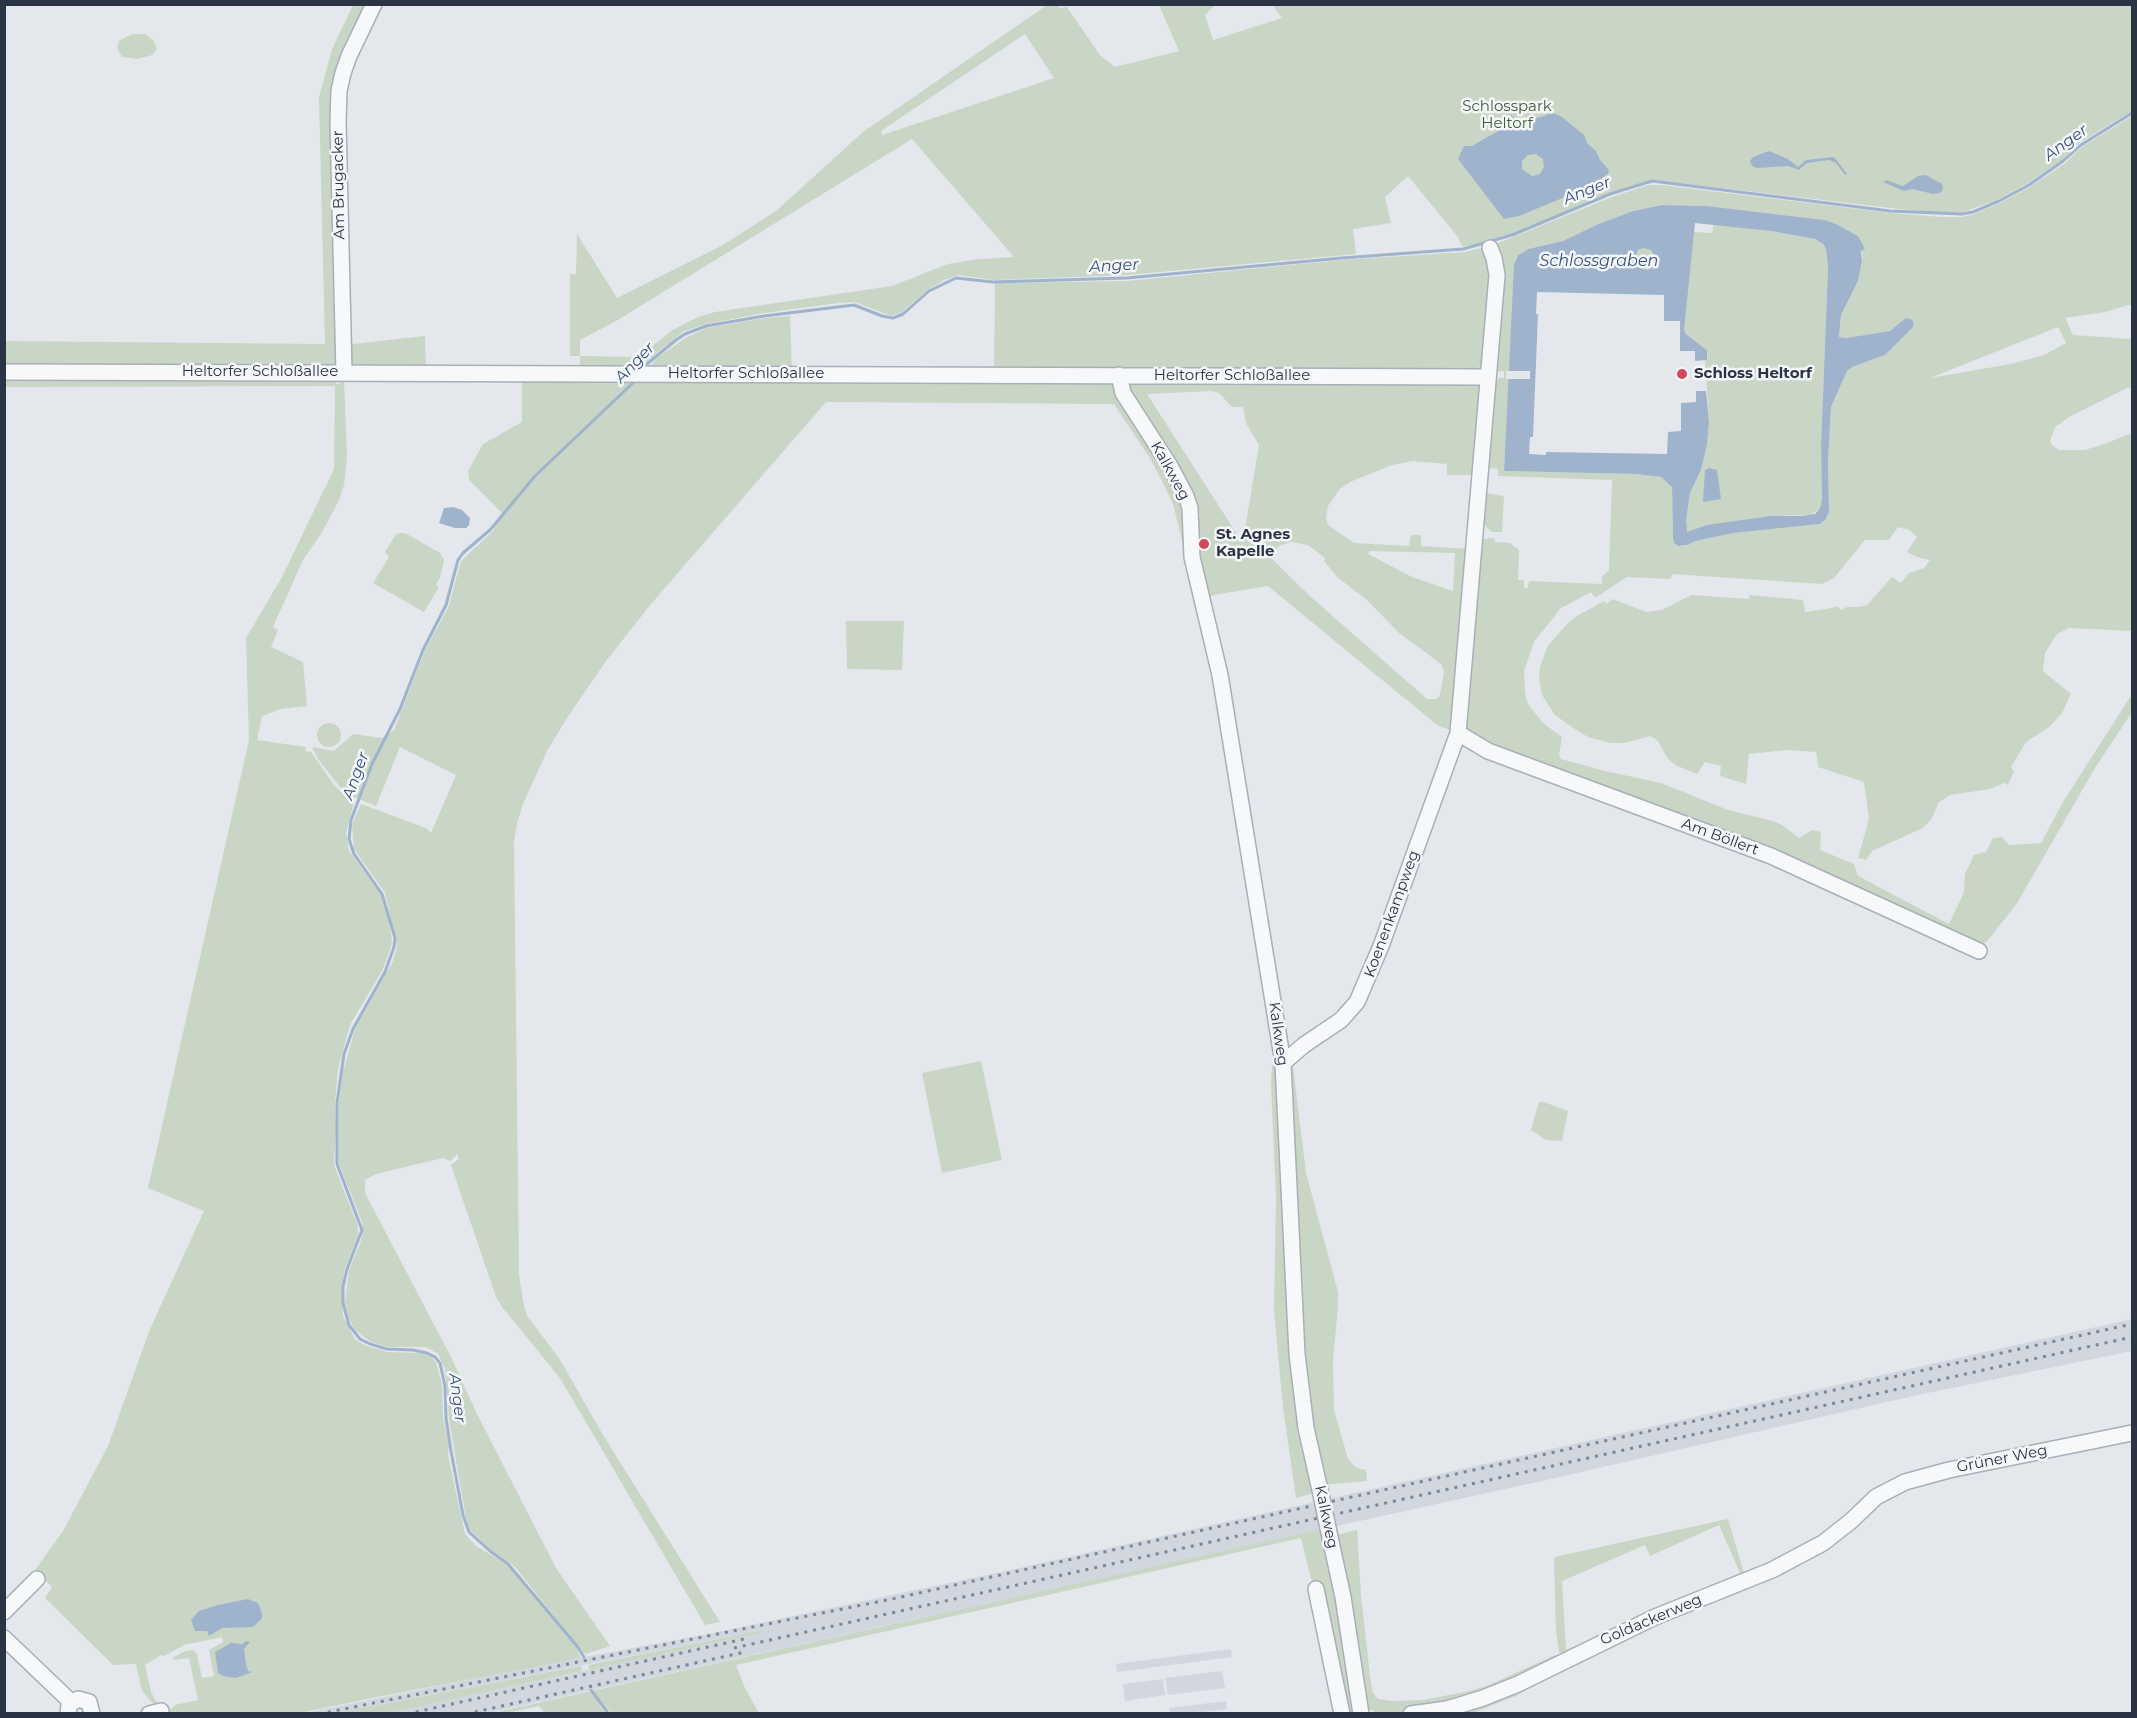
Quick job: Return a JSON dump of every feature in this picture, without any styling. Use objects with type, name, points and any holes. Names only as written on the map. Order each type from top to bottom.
[{"type":"street","name":"Am Brugacker","points":[[344,373],[339,91],[349,56],[374,4]]},
{"type":"street","points":[[1458,733],[1497,275],[1490,248]]},
{"type":"street","name":"Heltorfer Schloßallee","points":[[4,372],[1488,377]]},
{"type":"street","name":"Kalkweg","points":[[1119,375],[1123,393],[1170,466],[1190,508],[1192,557],[1224,695],[1283,1064],[1297,1354],[1306,1428],[1343,1597],[1361,1713]]},
{"type":"street","name":"Koenenkampweg","points":[[1283,1064],[1341,1020],[1357,1002],[1375,964],[1458,733]]},
{"type":"street","name":"Am Böllert","points":[[1458,733],[1488,751],[1771,856],[1979,951]]},
{"type":"street","name":"Grüner Weg","points":[[1876,1497],[1905,1482],[1949,1470],[2133,1433]]},
{"type":"street","name":"Goldackerweg","points":[[1411,1713],[1447,1709],[1483,1698],[1518,1684],[1655,1617],[1772,1570],[1834,1535],[1876,1497]]},
{"type":"street","points":[[4,1612],[37,1579]]},
{"type":"street","points":[[1316,1589],[1342,1713]]},
{"type":"street","points":[[4,1638],[70,1708],[78,1699],[86,1700],[91,1705],[92,1713]]},
{"type":"shaded area","points":[[2132,1319],[2132,1351],[1913,1396],[1555,1478],[488,1713],[389,1713],[763,1632],[763,1630],[336,1713],[300,1714],[713,1633],[1015,1569]]},
{"type":"shaded area","points":[[1231,1649],[1232,1657],[1117,1672],[1116,1664]]},
{"type":"shaded area","points":[[1222,1671],[1225,1688],[1168,1695],[1165,1678]]},
{"type":"shaded area","points":[[1163,1679],[1165,1695],[1125,1701],[1123,1684]]},
{"type":"shaded area","points":[[1226,1701],[1227,1709],[1170,1713],[1169,1708]]},
{"type":"green space","name":"Schlosspark Heltorf","points":[[1272,4],[2132,5],[2132,111],[2079,143],[2062,160],[2028,183],[1999,199],[1961,213],[1942,214],[1653,180],[1609,193],[1511,234],[1476,245],[1462,246],[1458,237],[1408,176],[1385,197],[1391,223],[1353,229],[1356,254],[1127,275],[994,280],[959,275],[944,280],[929,289],[902,312],[891,316],[855,302],[764,313],[706,324],[684,331],[645,363],[640,371],[580,371],[580,356],[570,356],[570,274],[576,274],[577,234],[617,298],[723,245],[776,211],[863,132],[1047,5],[1057,5],[1061,9],[1066,6],[1100,55],[1115,67],[1179,51],[1159,5],[1215,5],[1205,15],[1213,40],[1282,18]],"holes":[[[1025,34],[1054,78],[882,135],[881,131]],[[912,139],[1014,257],[978,259],[948,264],[892,286],[715,312],[698,317],[671,331],[639,357],[580,356],[580,340],[616,321]]]},
{"type":"green space","points":[[353,5],[372,5],[341,72],[342,351],[335,368],[5,370],[5,341],[325,344],[319,97],[332,49]]},
{"type":"green space","points":[[132,34],[145,34],[154,41],[157,49],[152,55],[137,59],[122,57],[117,48],[119,41]]},
{"type":"green space","points":[[2132,116],[2132,304],[2105,312],[2065,318],[2073,335],[2132,339],[2132,390],[2129,387],[2069,417],[2055,427],[2050,441],[2059,450],[2085,450],[2132,433],[2132,631],[2069,628],[2057,634],[2045,653],[2043,671],[2071,694],[2062,713],[2049,727],[2026,742],[2011,767],[2014,772],[2008,785],[2004,783],[1990,789],[1950,795],[1939,802],[1932,818],[1923,828],[1872,851],[1866,860],[1858,858],[1869,819],[1864,782],[1818,767],[1816,752],[1787,750],[1749,754],[1746,784],[1720,776],[1721,766],[1705,762],[1697,774],[1675,765],[1668,759],[1658,741],[1650,736],[1624,743],[1610,743],[1588,737],[1555,715],[1542,695],[1539,679],[1540,666],[1548,646],[1575,617],[1604,601],[1606,604],[1613,599],[1646,612],[1662,610],[1691,595],[1749,599],[1749,595],[1803,600],[1805,612],[1836,606],[1841,610],[1847,607],[1867,605],[1892,577],[1901,583],[1909,573],[1924,568],[1930,560],[1907,552],[1917,537],[1910,530],[1898,527],[1889,540],[1865,540],[1834,578],[1822,584],[1672,574],[1671,579],[1627,577],[1595,598],[1591,592],[1561,608],[1534,642],[1524,671],[1528,704],[1543,723],[1562,737],[1559,755],[1561,759],[1661,783],[1728,810],[1773,821],[1799,838],[1812,830],[1821,832],[1820,850],[1854,864],[1858,876],[1949,924],[1964,892],[1965,874],[1974,855],[1986,852],[1993,838],[2002,837],[2009,845],[2041,843],[2063,802],[2132,694],[2132,712],[2095,768],[2016,905],[1987,941],[1981,946],[1795,864],[1488,749],[1462,730],[1482,540],[1490,538],[1495,539],[1495,542],[1510,543],[1519,550],[1518,580],[1524,580],[1524,588],[1528,588],[1529,581],[1602,584],[1602,577],[1609,570],[1612,480],[1498,476],[1498,469],[1483,467],[1494,383],[1499,378],[1504,378],[1504,371],[1499,372],[1495,367],[1493,245],[1612,197],[1648,185],[1890,213],[1962,217],[2000,203],[2030,187],[2064,164],[2082,147]],"holes":[[[1662,205],[1707,206],[1825,220],[1836,224],[1858,236],[1863,257],[1858,281],[1841,315],[1839,337],[1846,338],[1890,331],[1908,318],[1914,322],[1913,327],[1885,355],[1851,367],[1847,371],[1831,407],[1828,461],[1829,511],[1826,519],[1820,524],[1734,533],[1678,546],[1673,539],[1672,487],[1661,477],[1636,474],[1504,471],[1516,258],[1528,249],[1563,241],[1633,211]],[[2058,327],[2066,343],[2044,355],[2011,364],[1930,378]]]},
{"type":"green space","points":[[1714,224],[1815,239],[1826,249],[1828,267],[1821,446],[1822,498],[1820,508],[1811,515],[1771,516],[1742,520],[1689,533],[1686,530],[1686,521],[1690,493],[1701,470],[1707,445],[1709,422],[1705,361],[1708,355],[1706,349],[1686,334],[1684,321],[1694,232],[1712,233]]},
{"type":"green space","points":[[1486,247],[1492,259],[1486,364],[1480,366],[1476,373],[994,373],[995,283],[1127,281],[1342,260],[1465,252]]},
{"type":"green space","points":[[1645,248],[1653,251],[1656,259],[1653,267],[1645,270],[1637,267],[1634,259],[1637,251]]},
{"type":"green space","points":[[790,316],[792,372],[647,371],[657,358],[684,339],[706,328]]},
{"type":"green space","points":[[425,336],[426,371],[348,367],[345,345]]},
{"type":"green space","points":[[5,374],[337,380],[336,385],[344,381],[347,457],[344,485],[339,500],[321,534],[303,560],[273,627],[278,630],[271,647],[303,662],[307,706],[281,709],[262,716],[257,740],[306,747],[305,751],[311,752],[334,785],[354,802],[346,833],[349,851],[380,893],[392,939],[382,971],[350,1025],[338,1069],[334,1165],[358,1226],[358,1236],[345,1268],[342,1287],[343,1316],[355,1339],[364,1345],[387,1352],[419,1353],[431,1356],[436,1362],[442,1384],[443,1418],[449,1445],[448,1455],[465,1534],[476,1546],[508,1565],[576,1647],[581,1658],[300,1713],[159,1713],[169,1711],[175,1705],[198,1700],[189,1658],[173,1660],[172,1658],[185,1651],[193,1650],[197,1654],[202,1678],[214,1676],[209,1650],[223,1642],[222,1637],[184,1645],[145,1665],[151,1692],[160,1708],[157,1708],[142,1691],[136,1664],[113,1665],[45,1598],[52,1587],[35,1570],[63,1531],[108,1446],[150,1329],[204,1211],[148,1188],[249,740],[246,638],[282,577],[334,469],[335,386],[5,387]]},
{"type":"green space","points":[[522,375],[1113,383],[1184,497],[1185,553],[1173,504],[1165,487],[1151,460],[1114,404],[826,402],[651,604],[606,661],[547,751],[523,804],[514,842],[519,1274],[523,1301],[527,1316],[559,1358],[603,1435],[720,1622],[705,1625],[560,1378],[496,1297],[451,1165],[459,1159],[457,1154],[451,1161],[443,1158],[376,1174],[365,1180],[365,1193],[451,1357],[477,1414],[556,1568],[610,1646],[586,1654],[514,1566],[491,1550],[470,1530],[466,1519],[449,1419],[445,1369],[438,1354],[426,1347],[388,1347],[371,1342],[355,1330],[348,1316],[345,1303],[349,1270],[363,1230],[339,1164],[339,1103],[343,1072],[355,1029],[393,961],[397,946],[385,893],[354,849],[352,824],[361,804],[426,828],[431,833],[456,775],[400,747],[376,806],[349,795],[340,787],[318,759],[312,747],[334,751],[353,734],[382,738],[394,730],[425,650],[448,608],[461,561],[493,531],[502,513],[469,480],[468,471],[483,444],[522,422]]},
{"type":"green space","points":[[1475,379],[1480,387],[1476,475],[1447,475],[1447,464],[1413,461],[1392,465],[1350,482],[1340,489],[1328,506],[1326,518],[1328,525],[1354,543],[1409,546],[1411,535],[1421,535],[1421,546],[1470,549],[1454,732],[1437,725],[1268,586],[1214,595],[1204,599],[1193,519],[1201,516],[1191,504],[1125,391],[1125,381]],"holes":[[[1212,391],[1219,393],[1232,407],[1243,407],[1246,423],[1259,445],[1243,541],[1147,394]],[[1291,542],[1308,545],[1325,558],[1324,561],[1337,577],[1367,600],[1399,633],[1441,664],[1444,671],[1440,695],[1437,699],[1427,699],[1311,597],[1270,557],[1279,546]],[[1370,551],[1455,553],[1453,591],[1412,577],[1368,554]]]},
{"type":"green space","points":[[1481,494],[1504,496],[1502,532],[1491,532],[1480,520]]},
{"type":"green space","points":[[396,534],[407,534],[440,553],[444,560],[440,578],[436,584],[439,587],[424,612],[373,583],[389,557],[385,552]]},
{"type":"green space","points":[[846,621],[904,621],[902,670],[847,669]]},
{"type":"green space","points":[[329,723],[334,724],[340,730],[340,740],[334,746],[329,747],[324,746],[318,740],[317,735],[318,730],[324,724]]},
{"type":"green space","points":[[1292,1058],[1306,1173],[1338,1292],[1333,1360],[1334,1410],[1348,1459],[1357,1468],[1366,1470],[1367,1481],[1320,1485],[1308,1427],[1286,1074]]},
{"type":"green space","points":[[981,1061],[1002,1160],[942,1173],[922,1073]]},
{"type":"green space","points":[[1275,1061],[1279,1062],[1295,1350],[1317,1492],[1296,1498],[1283,1407],[1274,1311],[1276,1197],[1271,1082],[1272,1066]]},
{"type":"green space","points":[[1539,1102],[1568,1111],[1562,1141],[1546,1140],[1531,1130]]},
{"type":"green space","points":[[1728,1519],[1744,1573],[1743,1577],[1564,1655],[1559,1652],[1556,1632],[1554,1557]],"holes":[[[1719,1525],[1740,1573],[1566,1650],[1562,1581],[1645,1545],[1650,1556]]]},
{"type":"green space","points":[[1326,1528],[1358,1713],[1344,1713],[1318,1589],[1311,1579],[1301,1538],[736,1665],[745,1688],[759,1713],[612,1713],[604,1704],[600,1706],[606,1713],[545,1713],[539,1706],[488,1714]]},
{"type":"green space","points":[[1357,1530],[1370,1676],[1373,1693],[1378,1699],[1423,1700],[1470,1691],[1489,1685],[1555,1655],[1554,1660],[1519,1681],[1408,1712],[1375,1712],[1365,1707],[1332,1536]]},
{"type":"green space","points":[[763,1630],[764,1632],[589,1670],[588,1665]]},
{"type":"green space","points":[[581,1666],[582,1671],[389,1713],[336,1713]]},
{"type":"green space","points":[[1566,1666],[1516,1696],[1473,1713],[1431,1714]]},
{"type":"water","points":[[1553,113],[1562,117],[1584,135],[1587,143],[1596,151],[1609,170],[1608,174],[1589,187],[1519,216],[1504,219],[1458,159],[1464,146],[1472,146],[1498,131],[1501,120],[1511,115],[1519,122]],"holes":[[[1536,154],[1543,159],[1544,167],[1540,174],[1532,176],[1522,169],[1522,161],[1528,155]]]},
{"type":"water","points":[[1769,151],[1788,159],[1798,167],[1806,160],[1834,157],[1847,174],[1845,175],[1836,163],[1829,160],[1807,163],[1799,170],[1788,166],[1757,168],[1752,166],[1750,161],[1753,157]]},
{"type":"water","points":[[1926,175],[1942,184],[1943,189],[1940,193],[1933,194],[1913,189],[1904,191],[1883,182],[1886,180],[1903,186],[1918,176]]},
{"type":"water","name":"Schlossgraben","points":[[1662,205],[1707,206],[1825,220],[1836,224],[1858,236],[1865,249],[1861,251],[1862,261],[1858,281],[1841,315],[1839,337],[1846,338],[1890,331],[1906,318],[1914,322],[1913,327],[1885,355],[1847,371],[1831,407],[1828,461],[1829,511],[1826,519],[1820,524],[1734,533],[1678,546],[1673,539],[1672,487],[1661,477],[1636,474],[1504,471],[1514,265],[1518,255],[1528,249],[1563,241],[1633,211]],"holes":[[[1695,223],[1771,231],[1815,239],[1826,249],[1828,267],[1821,446],[1822,499],[1820,508],[1815,514],[1742,520],[1707,525],[1687,532],[1686,521],[1690,493],[1701,470],[1707,445],[1709,422],[1706,391],[1696,391],[1696,402],[1681,403],[1681,431],[1668,432],[1667,454],[1546,452],[1546,455],[1529,454],[1530,437],[1533,437],[1537,292],[1664,295],[1664,321],[1680,321],[1680,351],[1695,351],[1695,361],[1707,360],[1707,350],[1684,330]],[[1644,248],[1651,250],[1655,256],[1653,267],[1647,270],[1637,267],[1634,260],[1638,250]]]},
{"type":"water","points":[[1709,468],[1717,470],[1721,499],[1703,502],[1705,470]]},
{"type":"water","points":[[453,507],[462,510],[470,518],[466,528],[455,528],[439,523],[444,508]]},
{"type":"water","points":[[248,1599],[258,1603],[262,1613],[262,1618],[253,1627],[222,1628],[209,1636],[207,1631],[195,1631],[191,1620],[199,1611]]},
{"type":"water","points":[[246,1641],[250,1642],[244,1649],[246,1665],[248,1671],[252,1672],[236,1678],[218,1673],[215,1652],[231,1643],[242,1644]]},
{"type":"pier","points":[[1506,371],[1530,371],[1530,379],[1506,379]]},
{"type":"waterway","name":"Anger","points":[[643,370],[676,340],[706,326],[854,305],[893,318],[903,314],[929,291],[956,278],[993,282],[1127,278],[1463,249],[1512,235],[1610,194],[1652,181],[1890,211],[1962,214],[1999,201],[2029,185],[2081,145],[2132,113]]},
{"type":"waterway","name":"Anger","points":[[584,1657],[508,1564],[469,1532],[463,1515],[451,1451],[446,1418],[445,1386],[440,1363],[427,1353],[387,1349],[370,1344],[360,1339],[349,1325],[343,1303],[343,1287],[347,1269],[362,1230],[337,1164],[337,1103],[344,1054],[353,1029],[385,972],[395,938],[382,894],[354,854],[349,839],[351,820],[372,764],[400,709],[423,650],[446,605],[458,560],[490,530],[535,476],[636,380]]},
{"type":"waterway","name":"Anger","points":[[591,1690],[609,1714]]},
{"type":"railway","points":[[319,1714],[892,1599],[2132,1324]]},
{"type":"railway","points":[[734,1648],[2132,1337]]},
{"type":"railway","points":[[407,1714],[744,1639]]},
{"type":"railway","points":[[466,1714],[745,1652]]},
{"type":"place","name":"Schloss Heltorf","points":[[1682,374]]},
{"type":"place","name":"St. Agnes Kapelle","points":[[1204,544]]}]
